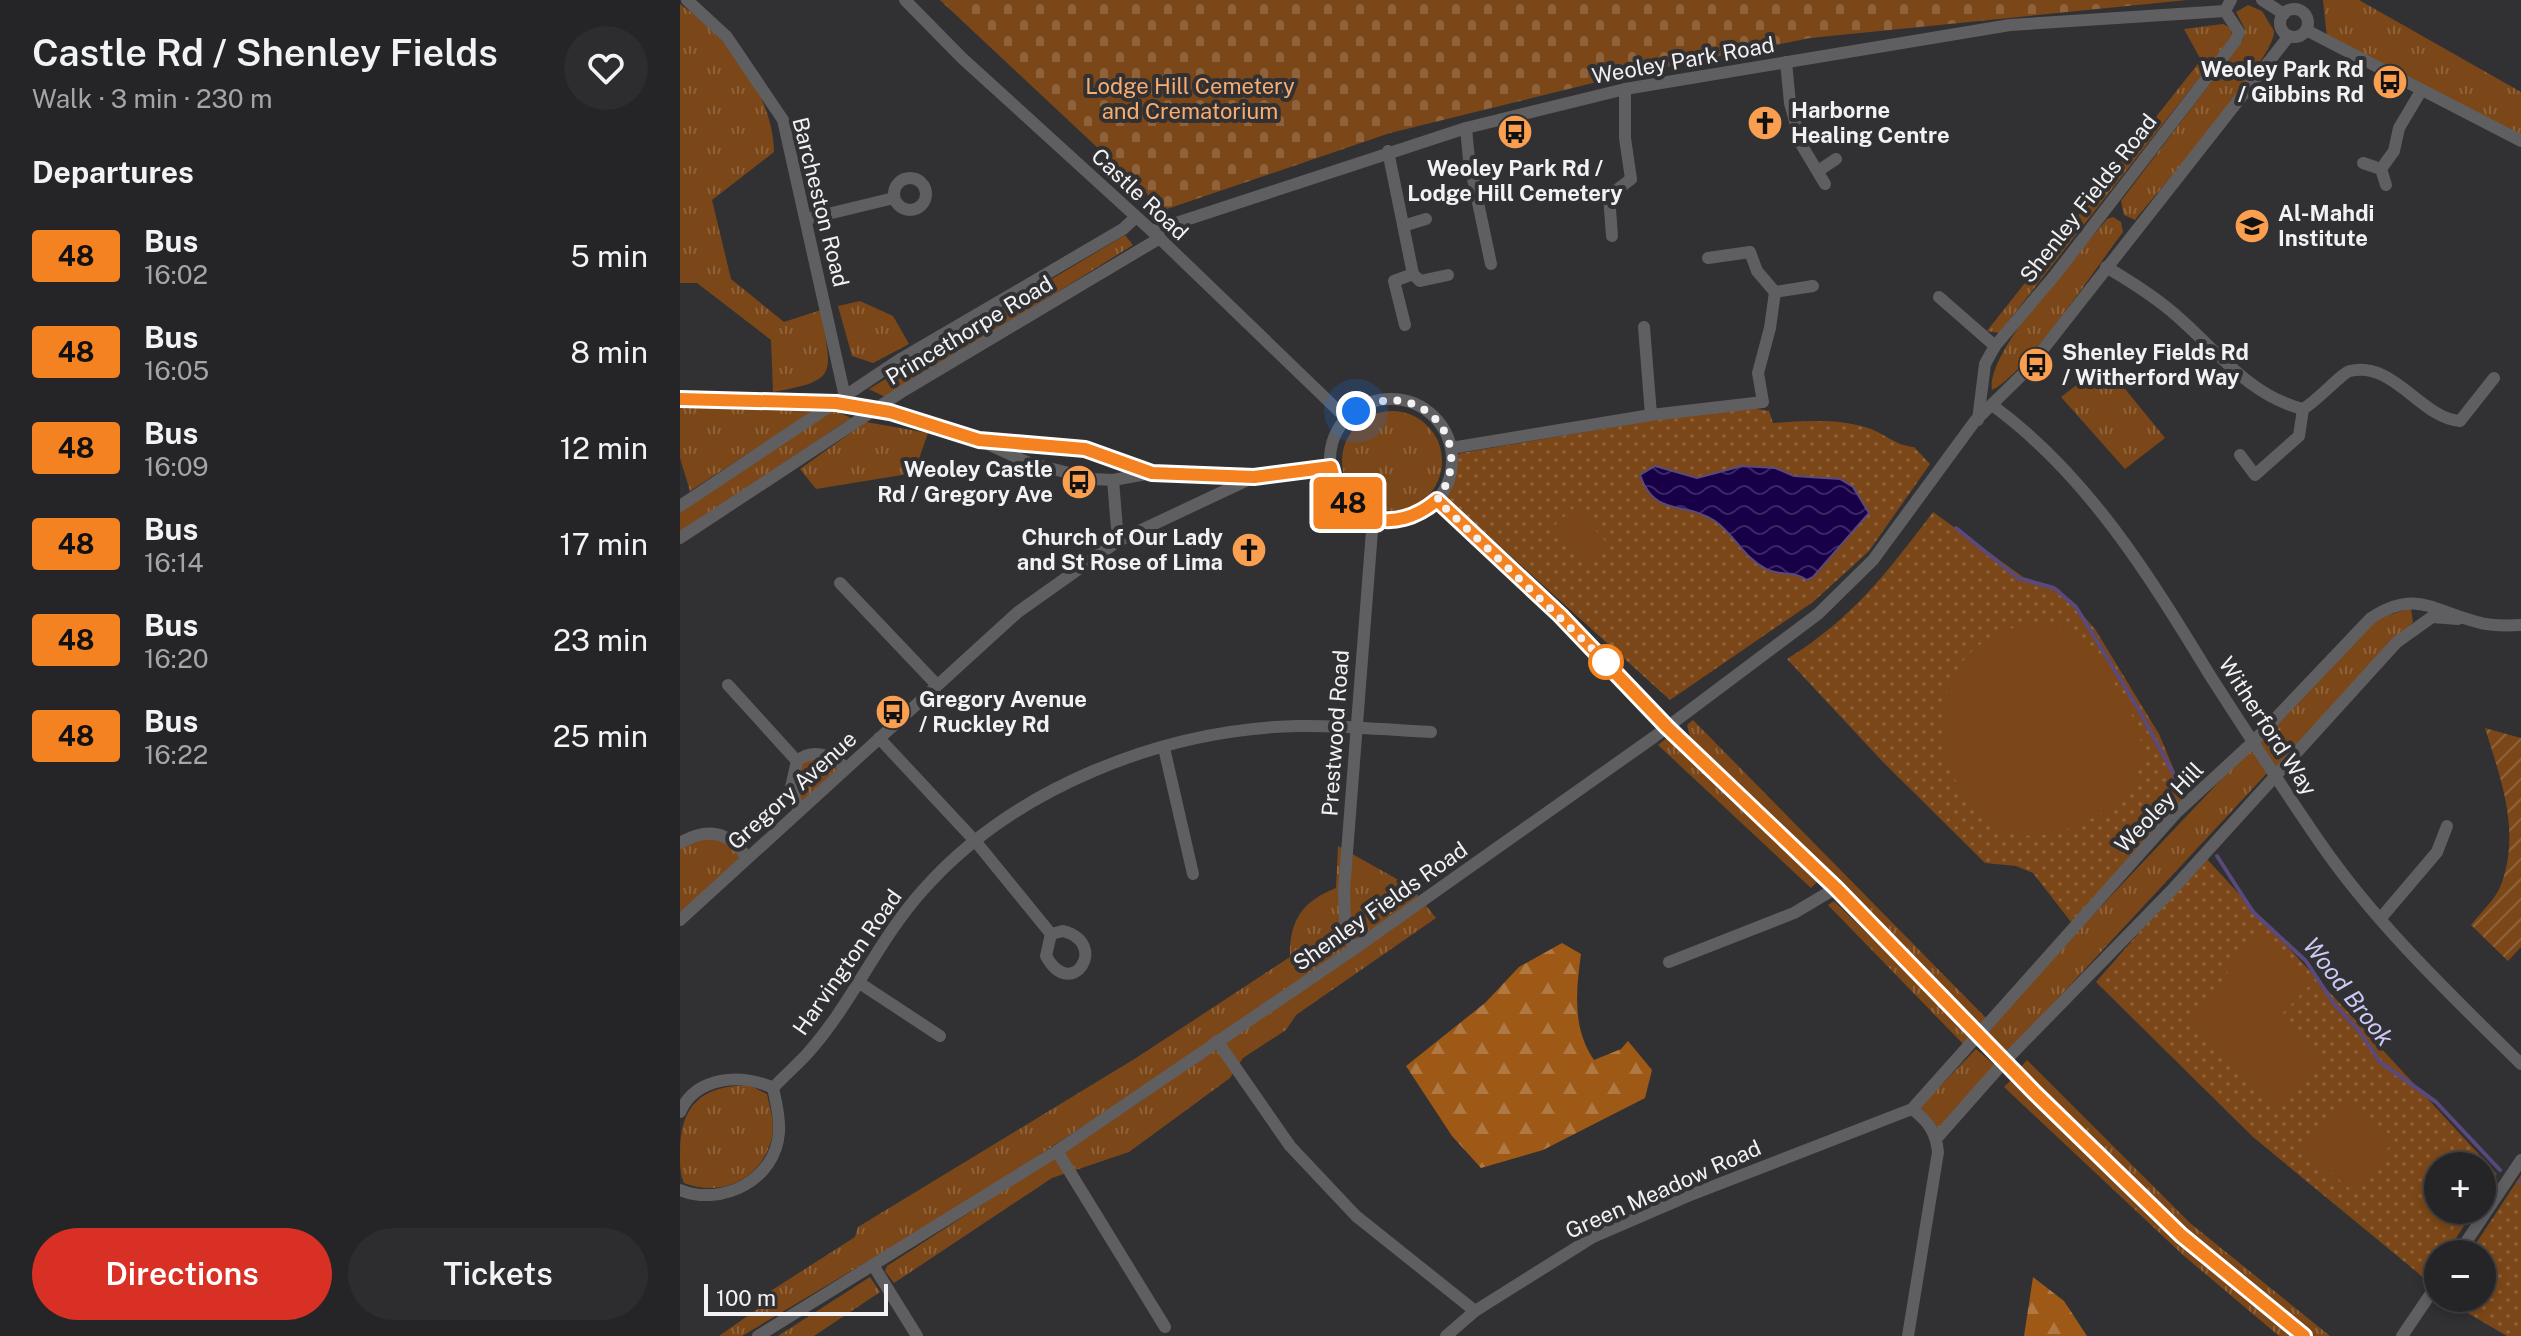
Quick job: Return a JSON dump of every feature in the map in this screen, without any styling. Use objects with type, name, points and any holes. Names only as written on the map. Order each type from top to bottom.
[{"type":"street","name":"Barcheston Road","points":[[687,0],[727,37],[783,120],[807,219],[840,400]]},
{"type":"street","name":"Castle Road","points":[[905,0],[962,58],[1156,234],[1347,419]]},
{"type":"street","points":[[2262,0],[2284,14]]},
{"type":"street","name":"Weoley Park Road","points":[[1156,234],[1388,151],[1466,128],[1625,89],[2010,25],[2228,6]]},
{"type":"street","name":"Shenley Fields Road","points":[[1978,418],[1985,364],[1995,346],[2055,275],[2236,40],[2239,32],[2228,6]]},
{"type":"street","points":[[2304,6],[2309,22],[2306,30],[2297,36],[2289,36],[2281,26],[2284,14],[2304,6]]},
{"type":"street","points":[[2306,30],[2521,141]]},
{"type":"street","name":"Shenley Fields Road","points":[[758,1336],[1057,1151],[1354,949],[1667,727],[1818,614],[1873,560],[1978,418],[2026,371],[2289,36]]},
{"type":"street","points":[[1786,62],[1801,144],[1825,184]]},
{"type":"street","points":[[1587,193],[1609,196],[1631,179],[1625,138],[1625,89]]},
{"type":"street","points":[[2381,169],[2394,151],[2399,128],[2421,91]]},
{"type":"street","points":[[1466,128],[1469,160],[1491,264]]},
{"type":"street","points":[[1388,151],[1406,225],[1413,274],[1420,281],[1448,275]]},
{"type":"street","points":[[1818,171],[1836,159]]},
{"type":"street","points":[[2363,163],[2381,169]]},
{"type":"street","points":[[2381,169],[2386,185]]},
{"type":"street","points":[[1609,196],[1612,236]]},
{"type":"street","points":[[807,219],[894,198]]},
{"type":"street","name":"Princethorpe Road","points":[[680,506],[899,360],[1123,229],[1136,217]]},
{"type":"street","points":[[1406,225],[1426,219]]},
{"type":"street","name":"Princethorpe Road","points":[[680,538],[876,409],[1156,234]]},
{"type":"street","points":[[1451,448],[1651,415],[1763,402],[1758,373],[1770,328],[1775,292],[1757,271],[1750,252],[1708,258]]},
{"type":"street","points":[[2106,267],[2177,315],[2261,393],[2303,409]]},
{"type":"street","points":[[1405,325],[1394,281],[1413,274]]},
{"type":"street","points":[[1775,292],[1813,286]]},
{"type":"street","points":[[1939,297],[1995,346]]},
{"type":"street","points":[[1644,327],[1651,415]]},
{"type":"street","points":[[2303,409],[2319,400],[2343,374],[2352,370],[2370,371],[2403,388],[2448,421],[2460,421],[2494,378]]},
{"type":"street","points":[[680,399],[840,400],[979,440],[1029,463],[1113,480],[1152,473],[1254,477],[1331,467]]},
{"type":"street","points":[[1378,401],[1414,404],[1434,417],[1451,448],[1450,478],[1437,500],[1411,518],[1399,521],[1373,518],[1349,504],[1340,493],[1331,467],[1333,443],[1347,419],[1378,401]]},
{"type":"street","name":"Witherford Way","points":[[1992,405],[2066,473],[2105,514],[2139,560],[2252,743],[2323,847],[2380,919],[2521,1064]]},
{"type":"street","points":[[2240,455],[2255,475],[2299,436],[2303,409]]},
{"type":"street","points":[[979,440],[1085,449],[1152,473]]},
{"type":"street","name":"Gregory Avenue","points":[[680,920],[1018,612],[1118,541],[1254,477]]},
{"type":"street","points":[[1113,480],[1118,541]]},
{"type":"street","points":[[1437,500],[1560,615],[1667,727],[1836,888],[2004,1062],[2181,1235],[2304,1336]]},
{"type":"street","name":"Prestwood Road","points":[[1354,949],[1345,922],[1344,891],[1373,518]]},
{"type":"street","points":[[840,583],[936,684]]},
{"type":"street","name":"Weoley Hill","points":[[1912,1109],[2177,812],[2252,743],[2371,618],[2386,608],[2408,602],[2431,605],[2469,620]]},
{"type":"street","name":"Weoley Hill","points":[[1936,1139],[2004,1062],[2171,891],[2415,627],[2432,617],[2521,625]]},
{"type":"street","points":[[728,685],[797,761]]},
{"type":"street","name":"Harvington Road","points":[[773,1088],[809,1052],[896,923],[925,887],[1015,812],[1133,756],[1235,732],[1295,726],[1431,732]]},
{"type":"street","points":[[879,738],[976,842],[1051,934]]},
{"type":"street","points":[[1164,748],[1193,874]]},
{"type":"street","points":[[799,811],[791,787],[797,761],[811,753],[825,755],[845,767]]},
{"type":"street","points":[[2380,919],[2437,852],[2447,826]]},
{"type":"street","points":[[680,843],[691,836],[716,833],[739,844],[747,858]]},
{"type":"street","points":[[1669,962],[1794,913],[1836,888]]},
{"type":"street","points":[[858,982],[940,1036]]},
{"type":"street","points":[[1217,1041],[1290,1146],[1356,1216],[1475,1311]]},
{"type":"street","points":[[680,1112],[704,1087],[726,1078],[752,1077],[773,1088],[779,1134],[772,1157],[757,1176],[739,1189],[717,1196],[680,1190]]},
{"type":"street","points":[[1908,1336],[1935,1182],[1936,1139],[1926,1120],[1912,1109]]},
{"type":"street","name":"Green Meadow Road","points":[[1446,1336],[1475,1311],[1607,1231],[1912,1109]]},
{"type":"street","points":[[1057,1151],[1165,1327]]},
{"type":"street","points":[[2467,1240],[2521,1160]]},
{"type":"street","points":[[873,1265],[917,1336]]},
{"type":"street","points":[[2402,1336],[2424,1304]]},
{"type":"green space","name":"Lodge Hill Cemetery and Crematorium","points":[[940,0],[2187,0],[1810,38],[1621,76],[1390,133],[1164,210]]},
{"type":"green space","points":[[2323,0],[2359,0],[2521,92],[2521,136],[2327,38]]},
{"type":"green space","points":[[680,4],[730,50],[744,68],[766,109],[774,152],[712,200],[731,279],[784,322],[821,310],[828,360],[821,377],[811,383],[773,392],[771,340],[697,283],[680,283]]},
{"type":"green space","points":[[2248,5],[2262,11],[2274,31],[2270,45],[2237,94],[2135,220],[2124,215],[2121,201],[2243,40],[2245,29],[2236,12]]},
{"type":"green space","points":[[2223,24],[2231,28],[2232,36],[1999,333],[1987,331],[2201,60],[2184,29]]},
{"type":"green space","points":[[2113,217],[2121,222],[2123,232],[2023,364],[1992,390],[1994,373],[2018,328],[2077,254],[2107,219]]},
{"type":"green space","points":[[1125,235],[1133,245],[887,398],[869,389]]},
{"type":"green space","points":[[860,301],[893,316],[909,344],[873,363],[852,356],[838,306]]},
{"type":"green space","points":[[2101,366],[2117,379],[2165,438],[2125,469],[2061,397]]},
{"type":"green space","points":[[1737,406],[1769,411],[1773,423],[1833,421],[1868,428],[1914,447],[1930,464],[1869,551],[1813,602],[1670,700],[1440,492],[1455,456],[1461,453]]},
{"type":"green space","points":[[820,407],[690,491],[680,458],[680,408]]},
{"type":"green space","points":[[832,409],[851,418],[680,532],[680,512]]},
{"type":"green space","points":[[1392,411],[1411,415],[1427,426],[1438,442],[1442,461],[1438,480],[1427,496],[1411,507],[1392,511],[1373,507],[1357,496],[1346,480],[1342,461],[1346,442],[1357,426],[1373,415]]},
{"type":"green space","points":[[866,422],[928,433],[914,473],[816,489],[800,469]]},
{"type":"green space","points":[[1575,507],[1608,544],[1588,561],[1555,525]]},
{"type":"green space","points":[[1933,512],[2023,577],[2059,589],[2095,629],[2159,734],[2185,796],[2071,922],[2033,873],[2016,866],[1985,863],[1882,761],[1787,659],[1850,611],[1884,575]]},
{"type":"green space","points":[[2411,608],[2413,622],[2277,768],[2257,741],[2370,621]]},
{"type":"green space","points":[[2037,622],[2075,632],[2089,644],[2130,711],[2142,748],[2140,767],[2131,785],[2117,801],[2078,825],[2035,836],[2000,828],[1972,805],[1950,769],[1942,723],[1944,701],[1951,680],[1963,661],[1980,645],[2002,632]]},
{"type":"green space","points":[[1693,720],[1987,1019],[1980,1029],[1833,877],[1690,737],[1687,725]]},
{"type":"green space","points":[[2485,728],[2521,738],[2521,947],[2508,961],[2471,925],[2499,890],[2509,845],[2506,806]]},
{"type":"green space","points":[[1668,737],[1818,881],[1811,888],[1658,745]]},
{"type":"green space","points":[[2252,747],[2269,771],[2008,1052],[1987,1033],[2073,936]]},
{"type":"green space","points":[[811,756],[840,767],[800,807],[795,796],[798,766]]},
{"type":"green space","points":[[716,834],[746,858],[680,917],[680,844]]},
{"type":"green space","points":[[1338,846],[1411,887],[1436,918],[1296,1015],[1286,1030],[1243,1058],[1230,1078],[1129,1152],[1052,1178],[894,1283],[885,1271],[887,1266],[1143,1100],[1136,1091],[982,1193],[742,1336],[719,1336],[759,1308],[769,1292],[855,1237],[858,1227],[1136,1058],[1290,957],[1292,932],[1300,914],[1315,899],[1336,888]]},
{"type":"green space","points":[[2205,857],[2477,1152],[2424,1152],[2424,1224],[2465,1224],[2455,1240],[2424,1240],[2424,1278],[2253,1137],[2096,982]]},
{"type":"green space","points":[[1834,901],[1974,1037],[1966,1047],[1828,905]]},
{"type":"green space","points":[[2260,935],[2311,984],[2277,1019],[2321,1061],[2279,1105],[2188,1020],[2230,976],[2226,971]]},
{"type":"green space","points":[[1562,943],[1581,954],[1577,1009],[1587,1048],[1594,1060],[1621,1049],[1628,1041],[1652,1070],[1645,1098],[1543,1150],[1481,1168],[1452,1136],[1406,1066],[1485,1003],[1519,967]]},
{"type":"green space","points":[[1976,1049],[1996,1066],[1939,1129],[1920,1107]]},
{"type":"green space","points":[[2027,1060],[2190,1223],[2330,1336],[2314,1336],[2188,1235],[2018,1070]]},
{"type":"green space","points":[[2013,1078],[2298,1336],[2279,1336],[2183,1255],[2004,1087]]},
{"type":"green space","points":[[749,1085],[767,1094],[773,1121],[772,1137],[760,1164],[750,1174],[726,1186],[698,1187],[684,1183],[680,1165],[681,1136],[689,1111],[706,1094],[732,1086]]},
{"type":"green space","points":[[2345,1098],[2395,1139],[2355,1193],[2304,1150]]},
{"type":"green space","points":[[2521,1175],[2521,1336],[2507,1336],[2466,1312],[2496,1312],[2496,1240],[2478,1240],[2489,1224],[2496,1224],[2496,1213]]},
{"type":"green space","points":[[870,1277],[880,1292],[814,1336],[778,1336]]},
{"type":"green space","points":[[2033,1277],[2064,1301],[2087,1336],[2024,1336]]},
{"type":"water","points":[[1655,466],[1697,478],[1742,466],[1775,468],[1794,476],[1840,479],[1853,487],[1869,513],[1807,580],[1766,569],[1715,521],[1654,498],[1640,475]]},
{"type":"waterway","name":"Wood Brook","points":[[1956,528],[2018,578],[2054,588],[2076,607],[2139,710],[2187,799]]},
{"type":"waterway","name":"Wood Brook","points":[[2217,856],[2253,912],[2306,961],[2334,1004],[2359,1031],[2380,1062],[2436,1102],[2500,1170]]},
{"type":"bus line","name":"48","points":[[680,399],[836,403],[890,412],[979,440],[1085,449],[1152,473],[1254,477],[1331,467],[1340,493],[1349,504],[1360,512],[1385,521],[1411,518],[1437,500],[1560,615],[1667,727],[1836,888],[2035,1093],[2181,1235],[2304,1336]]},
{"type":"place","name":"Weoley Park Rd / Gibbins Rd","points":[[2390,82]]},
{"type":"place","name":"Harborne Healing Centre","points":[[1765,123]]},
{"type":"place","name":"Weoley Park Rd / Lodge Hill Cemetery","points":[[1515,132]]},
{"type":"place","name":"Al-Mahdi Institute","points":[[2252,226]]},
{"type":"place","name":"Shenley Fields Rd / Witherford Way","points":[[2036,365]]},
{"type":"place","name":"Weoley Castle Rd / Gregory Ave","points":[[1079,482]]},
{"type":"place","name":"Church of Our Lady and St Rose of Lima","points":[[1249,550]]},
{"type":"place","name":"Gregory Avenue / Ruckley Rd","points":[[893,712]]},
{"type":"route","points":[[1356,411],[1390,399],[1414,404],[1434,417],[1447,437],[1452,463],[1450,478],[1437,500],[1606,662]]}]
